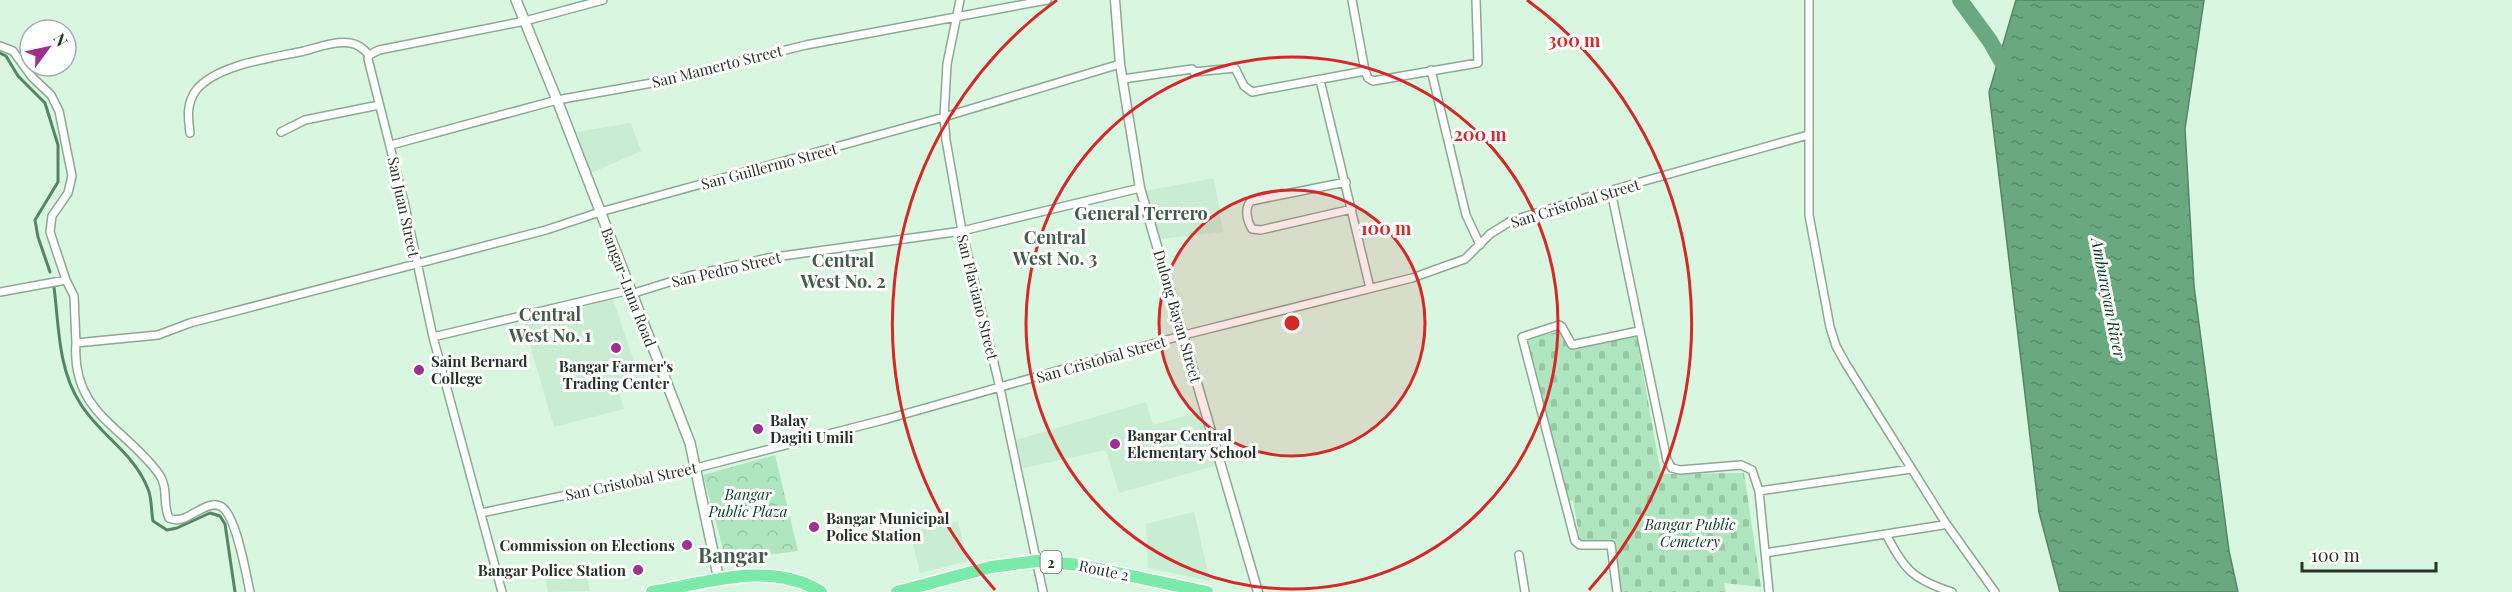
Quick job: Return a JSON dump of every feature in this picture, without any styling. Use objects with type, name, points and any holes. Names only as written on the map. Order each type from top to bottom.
[{"type":"highway","name":"Route 2","points":[[897,592],[991,567],[1037,561],[1080,565],[1207,592]]},
{"type":"highway","points":[[652,592],[677,590],[719,580],[774,575],[790,578],[817,591]]},
{"type":"main road","name":"Bangar-Luna Road","points":[[516,0],[690,443],[719,580]]},
{"type":"street","points":[[190,133],[188,109],[191,99],[208,79],[249,63],[338,42],[357,45],[369,55],[395,46],[525,21],[603,0]]},
{"type":"street","name":"San Flaviano Street","points":[[960,0],[947,64],[944,117],[946,140],[962,231],[1000,388],[1043,592]]},
{"type":"street","name":"San Mamerto Street","points":[[391,145],[557,100],[652,83],[806,45],[1047,0]]},
{"type":"street","name":"Dulong Bayan Street","points":[[1115,0],[1120,64],[1140,188],[1258,592]]},
{"type":"street","points":[[1352,0],[1365,71],[1372,81],[1478,63],[1476,0]]},
{"type":"street","points":[[1809,0],[1809,214],[1830,327],[1836,346],[1846,364],[1911,469],[1995,592]]},
{"type":"street","points":[[0,46],[14,51],[32,77],[51,95],[59,111],[72,176],[68,193],[52,216],[50,232],[66,280],[74,296],[80,380],[87,398],[98,414],[159,473],[166,489],[166,511],[169,518],[176,520],[185,518],[210,505],[221,506],[227,511],[237,537],[250,592]]},
{"type":"street","name":"San Juan Street","points":[[369,55],[368,64],[391,145],[433,337],[502,592]]},
{"type":"street","name":"San Guillermo Street","points":[[76,343],[158,335],[190,323],[556,227],[600,212],[944,117],[1120,64]]},
{"type":"street","points":[[1123,79],[1192,69],[1194,72],[1235,68],[1244,87],[1252,92],[1365,71]]},
{"type":"street","points":[[1431,70],[1466,214],[1480,245]]},
{"type":"street","points":[[1320,80],[1370,288]]},
{"type":"street","points":[[281,132],[305,120],[379,105]]},
{"type":"street","name":"San Cristobal Street","points":[[481,513],[696,468],[1000,388],[1184,335],[1370,288],[1454,264],[1472,255],[1490,234],[1511,221],[1809,135]]},
{"type":"street","points":[[1346,182],[1251,201],[1247,207],[1249,223],[1252,229],[1262,230],[1352,209]]},
{"type":"street","name":"San Pedro Street","points":[[433,337],[768,258],[962,231],[1140,188]]},
{"type":"street","points":[[1611,191],[1663,452],[1672,468],[1680,470],[1744,465],[1752,470],[1759,491],[1768,592]]},
{"type":"street","points":[[0,292],[66,280]]},
{"type":"street","points":[[1617,592],[1611,545],[1580,545],[1575,541],[1522,337],[1559,325],[1572,345],[1639,331]]},
{"type":"street","points":[[1759,491],[1911,469]]},
{"type":"street","points":[[1765,554],[1943,525],[1946,522]]},
{"type":"street","points":[[1886,534],[1909,572],[1929,585],[1952,592]]},
{"type":"street","points":[[1519,555],[1525,592]]},
{"type":"shaded area","points":[[631,123],[641,151],[591,173],[576,132]]},
{"type":"shaded area","points":[[1214,178],[1223,232],[1160,239],[1146,191]]},
{"type":"shaded area","points":[[613,299],[642,385],[619,392],[624,409],[554,427],[523,322]]},
{"type":"shaded area","name":"Bangar Central Elementary School","points":[[1146,402],[1153,425],[1203,411],[1218,465],[1119,493],[1106,450],[1023,468],[1016,440]]},
{"type":"shaded area","points":[[1194,512],[1210,581],[1148,568],[1146,524]]},
{"type":"shaded area","points":[[958,521],[968,561],[920,573],[910,532]]},
{"type":"shaded area","points":[[584,563],[590,591],[548,592],[543,571]]},
{"type":"green space","name":"Bangar Public Cemetery","points":[[1561,331],[1572,350],[1636,334],[1661,474],[1744,473],[1761,587],[1724,583],[1726,592],[1619,592],[1614,543],[1580,542],[1573,500],[1567,502],[1526,339]]},
{"type":"green space","name":"Bangar Public Plaza","points":[[775,455],[798,551],[726,560],[703,475]]},
{"type":"water","name":"Amburayan River","points":[[2016,0],[2204,0],[2185,129],[2194,286],[2229,551],[2238,592],[2060,592],[2039,512],[1989,92]]},
{"type":"waterway","points":[[1960,0],[1990,41],[2010,76]]},
{"type":"waterway","points":[[0,53],[6,56],[18,76],[45,103],[58,145],[58,182],[35,220],[38,237],[50,272]]},
{"type":"waterway","points":[[54,287],[63,362],[80,403],[142,476],[151,500],[153,521],[167,530],[177,528],[210,513],[220,516],[225,524],[235,592]]},
{"type":"place","name":"Bangar Farmer's Trading Center","points":[[616,348]]},
{"type":"place","name":"Saint Bernard College","points":[[419,370]]},
{"type":"place","name":"Balay Dagiti Umili","points":[[758,429]]},
{"type":"place","name":"Bangar Central Elementary School","points":[[1115,444]]},
{"type":"place","name":"Bangar Municipal Police Station","points":[[814,527]]},
{"type":"place","name":"Commission on Elections","points":[[687,545]]},
{"type":"place","name":"Bangar Police Station","points":[[638,570]]},
{"type":"district","name":"General Terrero","points":[[1141,213]]},
{"type":"district","name":"Central West No. 3","points":[[1055,247]]},
{"type":"district","name":"Central West No. 2","points":[[843,270]]},
{"type":"district","name":"Central West No. 1","points":[[550,324]]},
{"type":"district","name":"Bangar","points":[[733,554]]}]
